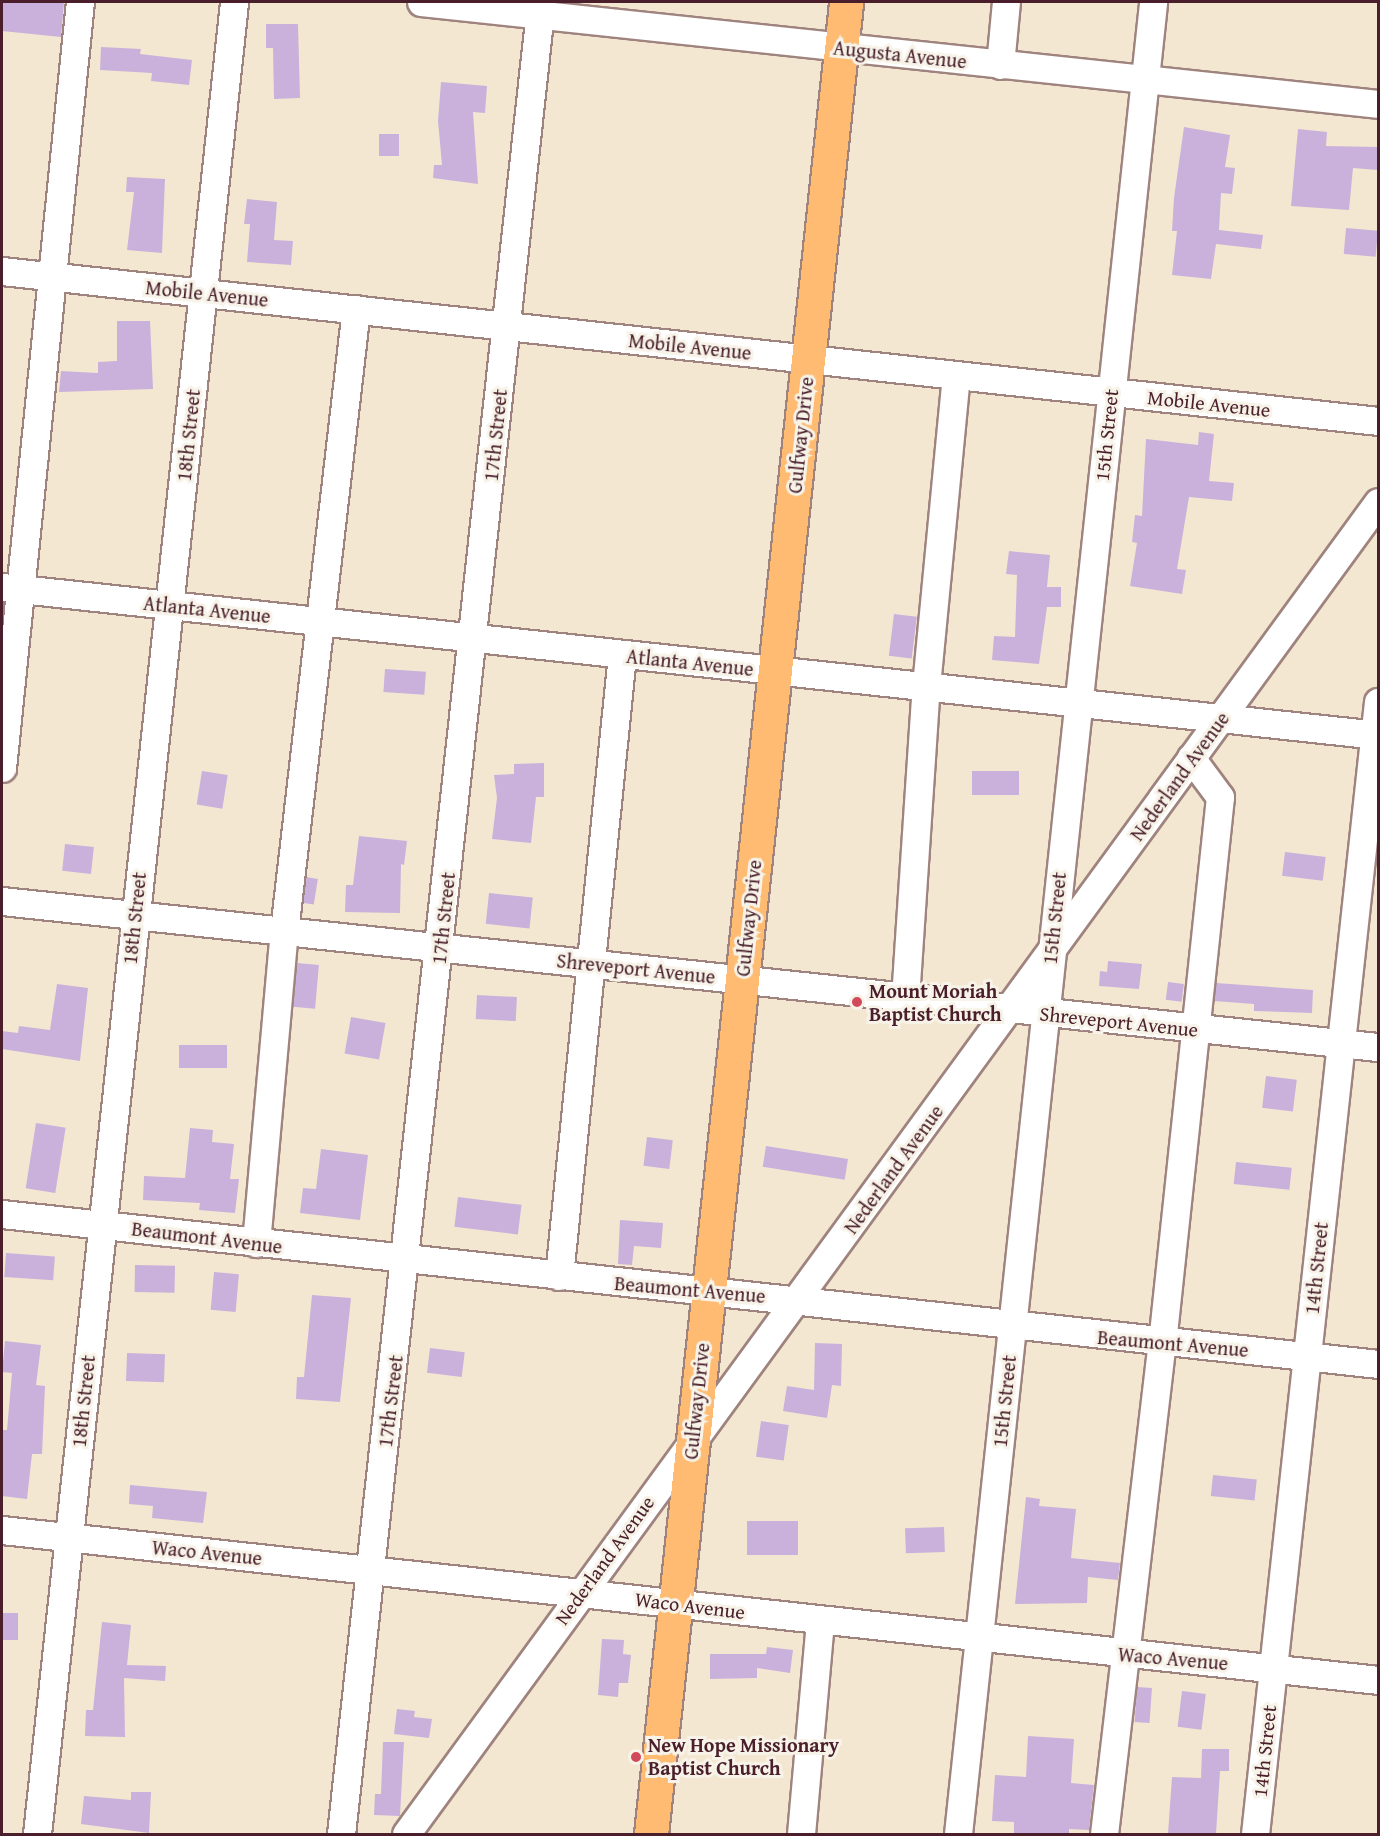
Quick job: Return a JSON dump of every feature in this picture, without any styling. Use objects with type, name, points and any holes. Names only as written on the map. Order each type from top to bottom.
[{"type":"main road","name":"Gulfway Drive","points":[[651,1834],[691,1441],[846,2]]},
{"type":"street","points":[[2,768],[11,589],[54,277],[80,2]]},
{"type":"street","name":"18th Street","points":[[37,1834],[134,915],[170,605],[234,2]]},
{"type":"street","name":"Augusta Avenue","points":[[421,2],[540,8],[841,48],[1378,104]]},
{"type":"street","points":[[1000,65],[1006,2]]},
{"type":"street","name":"15th Street","points":[[958,1834],[1045,1014],[1049,955],[1153,2]]},
{"type":"street","name":"17th Street","points":[[341,1834],[406,1260],[540,8]]},
{"type":"street","name":"Mobile Avenue","points":[[2,271],[1378,421]]},
{"type":"street","points":[[256,1243],[284,931],[356,309]]},
{"type":"street","points":[[905,999],[926,686],[956,376]]},
{"type":"street","name":"Nederland Avenue","points":[[406,1834],[691,1441],[800,1299],[1378,502]]},
{"type":"street","name":"Atlanta Avenue","points":[[11,589],[1376,734]]},
{"type":"street","points":[[559,1276],[622,655]]},
{"type":"street","name":"14th Street","points":[[1255,1834],[1378,702]]},
{"type":"street","points":[[1104,1834],[1162,1342],[1220,797],[1191,758]]},
{"type":"street","name":"Shreveport Avenue","points":[[2,902],[590,963],[905,999],[1010,1008],[1045,1014],[1196,1030],[1378,1047]]},
{"type":"street","name":"Beaumont Avenue","points":[[2,1214],[406,1260],[708,1292],[800,1299],[1012,1326],[1378,1364]]},
{"type":"street","name":"Waco Avenue","points":[[2,1530],[582,1591],[820,1621],[1125,1654],[1272,1666],[1378,1680]]},
{"type":"street","points":[[801,1834],[820,1621]]},
{"type":"building","points":[[2,2],[64,2],[61,37],[2,31]]},
{"type":"building","points":[[266,24],[298,24],[300,98],[274,99],[273,48],[266,48]]},
{"type":"building","points":[[101,47],[141,49],[140,54],[192,60],[189,85],[151,81],[152,73],[100,70]]},
{"type":"building","points":[[441,82],[487,86],[485,113],[473,112],[478,184],[433,178],[434,165],[442,165],[438,121]]},
{"type":"building","points":[[1184,127],[1230,135],[1225,167],[1235,168],[1232,194],[1221,193],[1219,230],[1263,235],[1261,249],[1216,244],[1211,279],[1172,275],[1177,231],[1172,231],[1174,198]]},
{"type":"building","points":[[1298,129],[1327,132],[1326,146],[1378,147],[1378,170],[1353,168],[1349,210],[1291,206]]},
{"type":"building","points":[[379,134],[399,134],[399,156],[379,156]]},
{"type":"building","points":[[127,177],[165,179],[162,253],[127,250],[134,192],[126,192]]},
{"type":"building","points":[[247,199],[277,202],[274,240],[293,241],[291,265],[247,262],[250,224],[244,224]]},
{"type":"building","points":[[1346,228],[1378,231],[1376,257],[1344,254]]},
{"type":"building","points":[[117,321],[150,321],[153,389],[59,392],[61,371],[98,373],[98,362],[117,361]]},
{"type":"building","points":[[1199,432],[1214,434],[1209,481],[1234,483],[1232,501],[1189,497],[1177,569],[1186,570],[1182,594],[1130,586],[1137,543],[1132,542],[1135,515],[1142,516],[1146,439],[1198,445]]},
{"type":"building","points":[[1009,551],[1050,555],[1047,587],[1061,587],[1061,607],[1047,607],[1039,664],[992,660],[994,636],[1015,637],[1017,575],[1006,574]]},
{"type":"building","points":[[894,614],[917,617],[912,658],[889,656]]},
{"type":"building","points":[[385,669],[426,672],[424,695],[383,692]]},
{"type":"building","points":[[544,763],[544,797],[536,797],[531,843],[492,839],[497,798],[494,775],[514,774],[514,764]]},
{"type":"building","points":[[202,771],[228,775],[222,809],[197,805]]},
{"type":"building","points":[[972,771],[1019,771],[1019,795],[972,795]]},
{"type":"building","points":[[359,836],[407,841],[404,865],[401,864],[400,913],[345,912],[346,885],[353,885]]},
{"type":"building","points":[[65,844],[94,847],[91,874],[62,871]]},
{"type":"building","points":[[1285,852],[1326,857],[1323,881],[1282,876]]},
{"type":"building","points":[[306,877],[318,879],[314,905],[302,903]]},
{"type":"building","points":[[489,893],[533,898],[530,928],[486,924]]},
{"type":"building","points":[[1108,961],[1142,964],[1139,989],[1099,986],[1100,971],[1107,972]]},
{"type":"building","points":[[297,963],[319,965],[315,1009],[293,1007]]},
{"type":"building","points":[[1168,982],[1184,984],[1182,1002],[1166,1000]]},
{"type":"building","points":[[1216,983],[1313,990],[1312,1013],[1254,1011],[1254,1004],[1214,1001]]},
{"type":"building","points":[[57,984],[88,988],[80,1061],[2,1049],[2,1031],[18,1033],[19,1026],[50,1030]]},
{"type":"building","points":[[477,995],[517,997],[516,1021],[476,1019]]},
{"type":"building","points":[[351,1017],[385,1023],[379,1060],[345,1053]]},
{"type":"building","points":[[179,1045],[227,1045],[227,1068],[179,1068]]},
{"type":"building","points":[[1266,1076],[1297,1080],[1293,1112],[1262,1108]]},
{"type":"building","points":[[36,1123],[66,1128],[55,1193],[26,1188]]},
{"type":"building","points":[[190,1128],[213,1130],[212,1142],[234,1144],[230,1179],[239,1179],[235,1213],[199,1210],[200,1203],[143,1200],[144,1176],[185,1178]]},
{"type":"building","points":[[647,1137],[673,1140],[669,1169],[643,1166]]},
{"type":"building","points":[[766,1146],[848,1159],[845,1180],[763,1167]]},
{"type":"building","points":[[321,1149],[368,1155],[360,1220],[300,1213],[303,1188],[316,1189]]},
{"type":"building","points":[[1236,1162],[1292,1168],[1289,1190],[1234,1184]]},
{"type":"building","points":[[458,1197],[522,1205],[518,1235],[454,1227]]},
{"type":"building","points":[[620,1220],[663,1223],[661,1248],[634,1246],[632,1265],[618,1264]]},
{"type":"building","points":[[6,1253],[55,1256],[53,1280],[4,1277]]},
{"type":"building","points":[[135,1265],[175,1266],[175,1293],[135,1292]]},
{"type":"building","points":[[214,1272],[239,1274],[236,1312],[211,1310]]},
{"type":"building","points":[[312,1295],[351,1298],[340,1402],[296,1399],[297,1377],[304,1377]]},
{"type":"building","points":[[5,1341],[41,1345],[36,1385],[45,1386],[42,1454],[32,1454],[27,1499],[2,1496],[2,1430],[7,1430],[12,1373],[2,1372]]},
{"type":"building","points":[[815,1343],[842,1344],[841,1386],[832,1385],[827,1418],[783,1411],[787,1386],[814,1390]]},
{"type":"building","points":[[430,1348],[465,1352],[462,1377],[427,1373]]},
{"type":"building","points":[[127,1353],[165,1354],[164,1382],[126,1381]]},
{"type":"building","points":[[761,1421],[789,1425],[784,1461],[756,1457]]},
{"type":"building","points":[[1213,1475],[1257,1480],[1255,1500],[1211,1496]]},
{"type":"building","points":[[130,1485],[207,1492],[203,1523],[152,1518],[153,1506],[129,1504]]},
{"type":"building","points":[[1026,1497],[1040,1499],[1039,1506],[1076,1509],[1071,1558],[1120,1563],[1118,1580],[1088,1577],[1087,1603],[1015,1604]]},
{"type":"building","points":[[747,1521],[798,1521],[798,1555],[747,1555]]},
{"type":"building","points":[[944,1527],[945,1552],[906,1553],[905,1528]]},
{"type":"building","points":[[2,1613],[18,1613],[18,1640],[2,1640]]},
{"type":"building","points":[[102,1622],[131,1625],[127,1665],[166,1666],[165,1681],[124,1678],[125,1737],[85,1736],[86,1710],[93,1710]]},
{"type":"building","points":[[602,1639],[624,1640],[623,1654],[631,1655],[628,1683],[619,1683],[618,1697],[598,1695]]},
{"type":"building","points":[[767,1647],[793,1650],[790,1673],[757,1668],[757,1678],[710,1679],[710,1654],[766,1654]]},
{"type":"building","points":[[1137,1687],[1152,1688],[1150,1723],[1135,1722]]},
{"type":"building","points":[[1182,1691],[1206,1694],[1201,1730],[1178,1727]]},
{"type":"building","points":[[397,1709],[415,1711],[414,1717],[432,1719],[429,1738],[394,1734]]},
{"type":"building","points":[[1028,1736],[1074,1739],[1071,1783],[1094,1785],[1089,1830],[1069,1829],[1069,1834],[1014,1834],[1014,1822],[992,1821],[995,1775],[1026,1777]]},
{"type":"building","points":[[383,1742],[404,1742],[400,1816],[374,1815],[375,1794],[381,1794]]},
{"type":"building","points":[[1202,1749],[1229,1749],[1229,1771],[1220,1771],[1216,1834],[1168,1834],[1172,1777],[1201,1778]]},
{"type":"building","points":[[131,1792],[151,1792],[149,1833],[81,1824],[84,1796],[131,1800]]},
{"type":"place","name":"Mount Moriah Baptist Church","points":[[857,1002]]},
{"type":"place","name":"New Hope Missionary Baptist Church","points":[[636,1757]]}]
